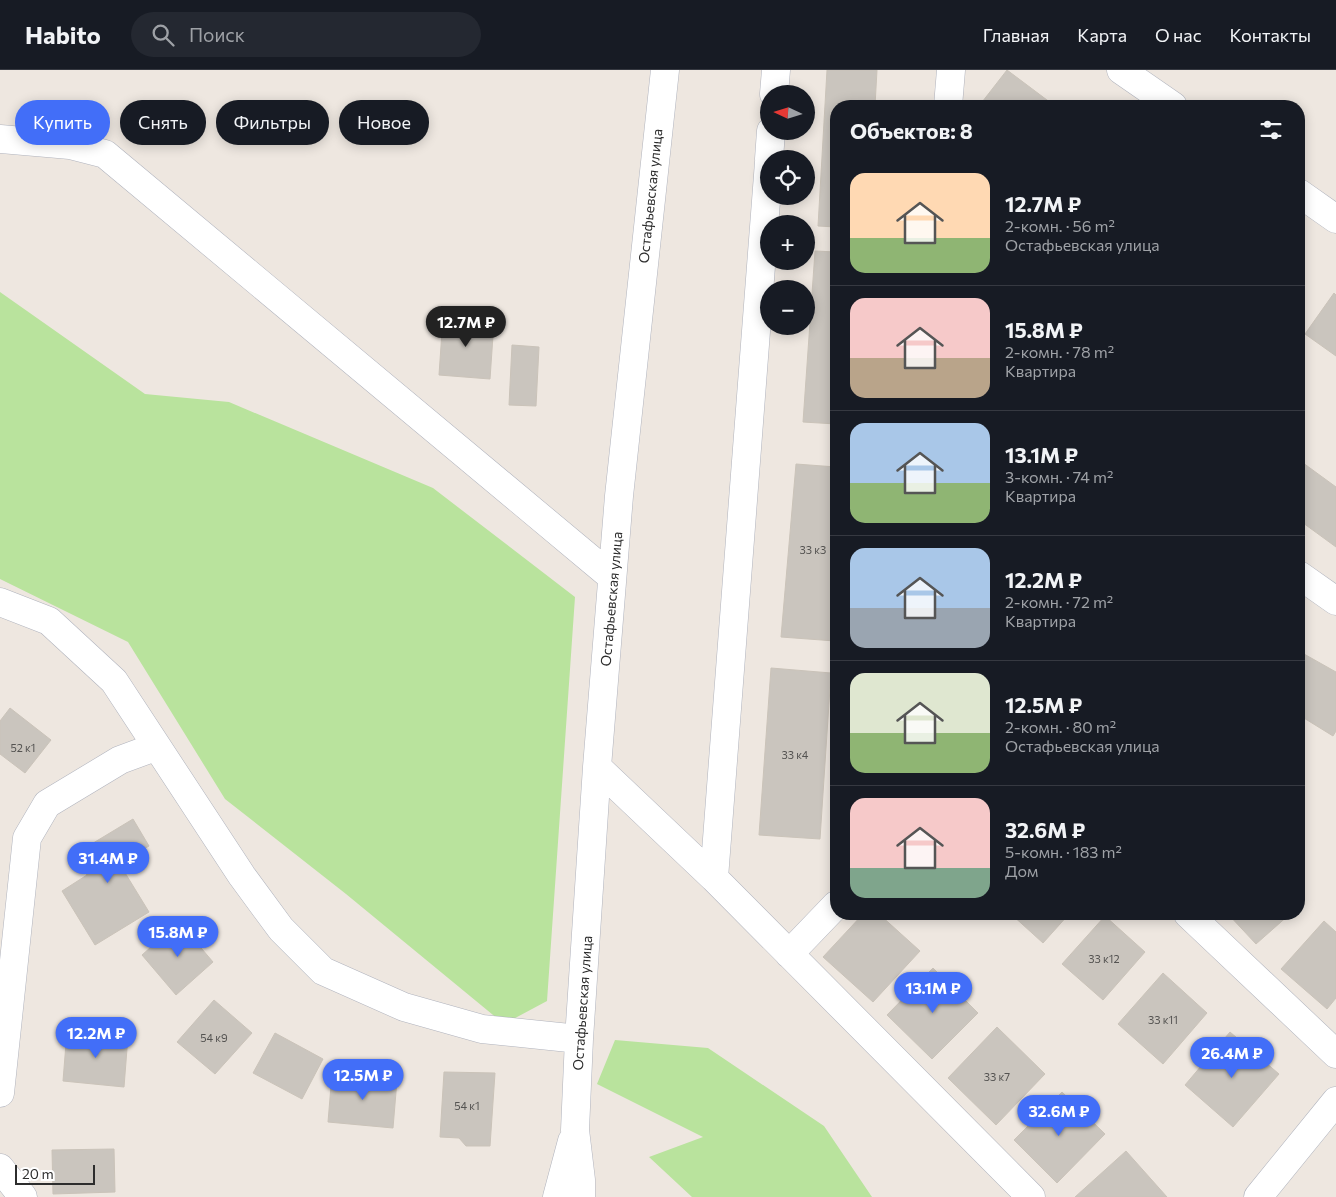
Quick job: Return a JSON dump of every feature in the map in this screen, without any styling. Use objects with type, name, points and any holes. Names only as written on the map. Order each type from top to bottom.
[{"type":"street","name":"Остафьевская улица","points":[[580,1197],[581,1180],[575,1130],[579,1039],[597,767],[621,477],[665,70]]},
{"type":"street","points":[[775,85],[776,70]]},
{"type":"street","points":[[949,100],[952,70]]},
{"type":"street","points":[[1121,70],[1164,100]]},
{"type":"street","points":[[0,139],[70,145],[105,154],[612,577]]},
{"type":"street","points":[[1305,197],[1336,219]]},
{"type":"street","points":[[714,878],[766,205]]},
{"type":"street","points":[[1305,579],[1336,601]]},
{"type":"street","points":[[0,602],[50,621],[114,682],[155,747],[281,929],[323,971],[404,1007],[482,1029],[579,1039]]},
{"type":"street","points":[[0,1093],[27,838],[47,804],[120,760],[155,747]]},
{"type":"street","points":[[597,767],[714,878],[1031,1197]]},
{"type":"street","points":[[789,954],[830,910]]},
{"type":"street","points":[[1194,920],[1336,1054]]},
{"type":"street","points":[[1258,1197],[1336,1101]]},
{"type":"street","name":"Остафьевская улица","points":[[557,1197],[575,1130]]},
{"type":"street","points":[[0,1168],[23,1197]]},
{"type":"green space","points":[[0,292],[145,394],[229,402],[433,488],[575,597],[547,1001],[504,1024],[346,894],[225,799],[128,642],[0,579]]},
{"type":"green space","points":[[615,1040],[708,1048],[824,1126],[872,1197],[692,1197],[649,1157],[703,1137],[597,1084]]},
{"type":"building","points":[[827,70],[877,70],[875,100],[830,100],[830,227],[818,226]]},
{"type":"building","points":[[1007,70],[1047,100],[984,100]]},
{"type":"building","points":[[815,251],[830,252],[830,424],[803,422],[809,335],[815,335],[815,280],[813,280]]},
{"type":"building","points":[[1334,293],[1336,295],[1336,356],[1305,334]]},
{"type":"building","points":[[443,317],[494,321],[490,379],[439,375]]},
{"type":"building","points":[[512,345],[539,347],[536,406],[509,405]]},
{"type":"building","points":[[796,464],[830,467],[830,641],[781,637]]},
{"type":"building","points":[[1305,464],[1336,487],[1336,547],[1305,524]]},
{"type":"building","points":[[1305,655],[1336,672],[1336,731],[1333,736],[1305,719]]},
{"type":"building","points":[[771,668],[830,673],[820,839],[759,835]]},
{"type":"building","points":[[10,708],[51,740],[25,773],[0,754],[0,721]]},
{"type":"building","points":[[133,819],[149,846],[119,863],[149,912],[95,945],[62,891],[87,875],[75,854]]},
{"type":"building","points":[[857,920],[886,920],[920,951],[873,1002],[823,957]]},
{"type":"building","points":[[1018,920],[1064,920],[1043,943]]},
{"type":"building","points":[[1101,920],[1109,920],[1145,952],[1103,1000],[1062,964]]},
{"type":"building","points":[[1234,920],[1283,920],[1256,944]]},
{"type":"building","points":[[1324,921],[1336,932],[1336,998],[1327,1009],[1281,969]]},
{"type":"building","points":[[179,922],[213,962],[176,995],[142,955]]},
{"type":"building","points":[[933,968],[978,1013],[932,1059],[887,1015]]},
{"type":"building","points":[[1163,973],[1207,1013],[1163,1064],[1118,1024]]},
{"type":"building","points":[[214,1000],[252,1033],[215,1074],[177,1042]]},
{"type":"building","points":[[997,1027],[1045,1074],[996,1125],[948,1078]]},
{"type":"building","points":[[67,1031],[128,1036],[124,1087],[63,1081]]},
{"type":"building","points":[[1230,1032],[1279,1074],[1233,1127],[1185,1085]]},
{"type":"building","points":[[275,1033],[323,1059],[302,1099],[253,1073]]},
{"type":"building","points":[[444,1072],[495,1073],[490,1146],[466,1146],[459,1138],[440,1137]]},
{"type":"building","points":[[332,1074],[397,1080],[393,1128],[328,1122]]},
{"type":"building","points":[[1062,1092],[1105,1134],[1057,1183],[1014,1140]]},
{"type":"building","points":[[114,1149],[115,1192],[53,1194],[52,1150]]},
{"type":"building","points":[[1126,1151],[1167,1197],[1075,1197]]}]
